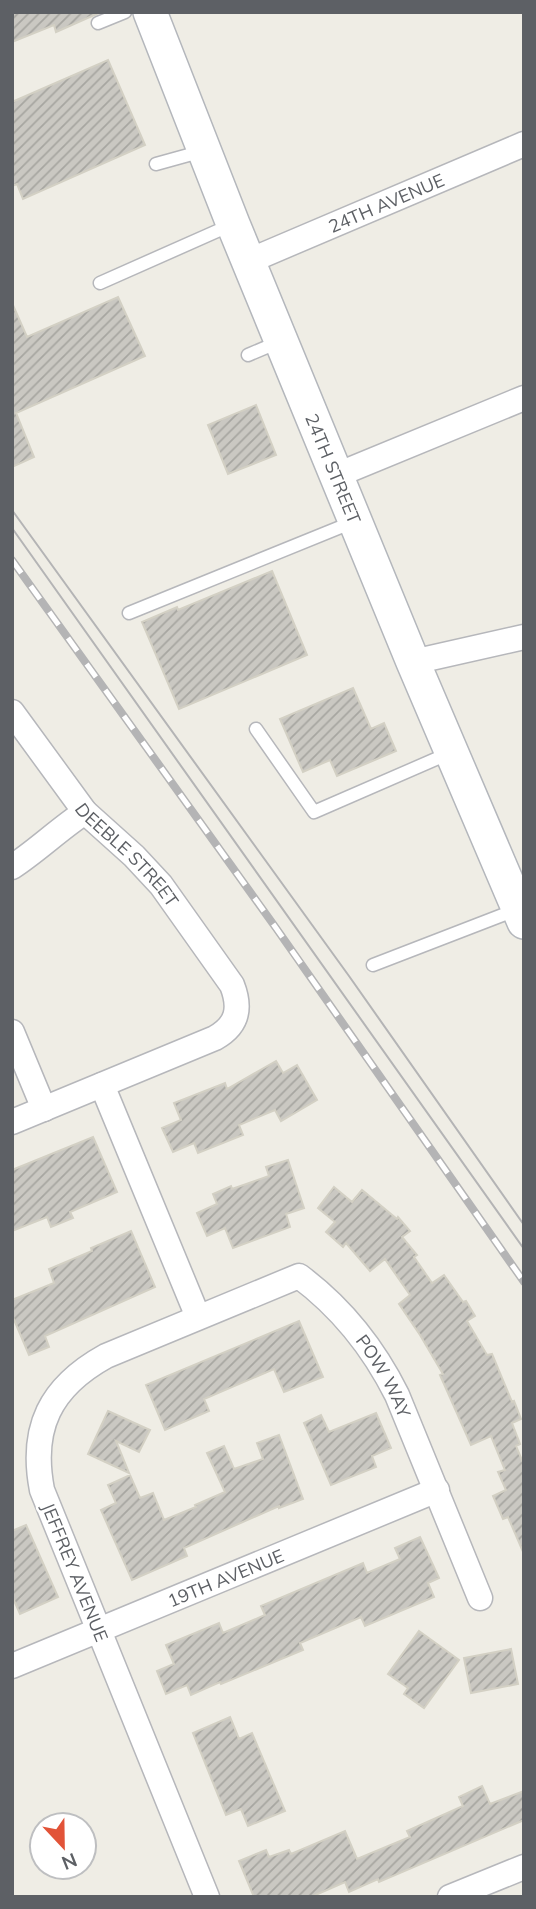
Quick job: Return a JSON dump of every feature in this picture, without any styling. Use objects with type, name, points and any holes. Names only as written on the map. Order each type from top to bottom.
[{"type":"street","name":"24TH STREET","points":[[150,12],[248,261],[521,916]]},
{"type":"street","name":"24TH AVENUE","points":[[248,261],[524,144]]},
{"type":"street","points":[[337,475],[524,398]]},
{"type":"street","points":[[413,662],[524,637]]},
{"type":"street","name":"DEEBLE STREET","points":[[12,712],[85,812],[134,856],[160,885],[232,985],[238,1000],[231,1025],[222,1035],[102,1085]]},
{"type":"street","points":[[12,867],[85,812]]},
{"type":"street","points":[[12,1032],[44,1109]]},
{"type":"street","points":[[12,1122],[102,1085],[198,1317]]},
{"type":"street","name":"POW WAY","points":[[198,1317],[299,1276],[348,1319],[371,1348],[397,1395],[480,1598]]},
{"type":"street","name":"JEFFREY AVENUE","points":[[198,1317],[106,1356],[85,1368],[66,1385],[53,1402],[42,1428],[37,1467],[42,1490],[207,1897]]},
{"type":"street","name":"19TH AVENUE","points":[[12,1666],[437,1490]]},
{"type":"street","points":[[450,1897],[524,1867]]},
{"type":"lane","points":[[99,23],[125,12]]},
{"type":"lane","points":[[156,164],[204,151]]},
{"type":"lane","points":[[100,283],[233,224]]},
{"type":"lane","points":[[248,355],[282,341]]},
{"type":"lane","points":[[129,613],[356,521]]},
{"type":"lane","points":[[256,729],[314,812],[452,752]]},
{"type":"lane","points":[[373,965],[521,916]]},
{"type":"building","points":[[12,12],[101,12],[56,32],[54,25],[12,42]]},
{"type":"building","points":[[108,60],[145,145],[23,199],[17,184],[12,186],[12,102]]},
{"type":"building","points":[[118,297],[145,356],[16,413],[34,457],[12,467],[12,303],[27,337]]},
{"type":"building","points":[[256,405],[276,455],[228,474],[208,425]]},
{"type":"building","points":[[272,571],[307,655],[179,709],[142,622]]},
{"type":"building","points":[[353,688],[371,729],[384,723],[396,751],[337,776],[330,760],[303,772],[280,719]]},
{"type":"building","points":[[276,1061],[283,1073],[297,1065],[317,1100],[281,1121],[275,1110],[239,1125],[243,1135],[198,1153],[194,1143],[173,1152],[162,1128],[181,1120],[174,1103],[225,1083],[227,1089]]},
{"type":"building","points":[[93,1137],[117,1192],[70,1212],[73,1218],[51,1227],[47,1217],[12,1231],[12,1170]]},
{"type":"building","points":[[288,1160],[304,1208],[286,1214],[290,1227],[233,1248],[225,1228],[207,1236],[197,1213],[217,1204],[213,1194],[231,1186],[232,1189],[269,1176],[266,1167]]},
{"type":"building","points":[[334,1187],[352,1202],[362,1190],[397,1219],[398,1217],[410,1231],[402,1237],[417,1255],[414,1257],[432,1283],[444,1275],[475,1316],[467,1321],[487,1355],[492,1354],[521,1419],[512,1423],[520,1444],[516,1446],[524,1465],[524,1554],[508,1517],[503,1519],[493,1496],[506,1490],[498,1472],[505,1470],[491,1436],[471,1445],[440,1375],[443,1374],[399,1304],[410,1295],[385,1259],[370,1271],[346,1243],[343,1247],[326,1232],[335,1222],[318,1208]]},
{"type":"building","points":[[131,1231],[155,1287],[45,1336],[49,1347],[29,1355],[12,1315],[12,1300],[54,1283],[49,1269]]},
{"type":"building","points":[[299,1321],[323,1377],[284,1392],[274,1369],[204,1399],[209,1411],[165,1430],[146,1385]]},
{"type":"building","points":[[108,1411],[150,1430],[139,1452],[116,1441],[129,1473],[88,1454]]},
{"type":"building","points":[[376,1413],[391,1448],[372,1456],[376,1467],[331,1485],[304,1423],[321,1415],[329,1432]]},
{"type":"building","points":[[279,1435],[303,1499],[279,1506],[184,1548],[187,1556],[132,1580],[101,1510],[116,1503],[108,1485],[130,1475],[140,1498],[153,1493],[164,1520],[225,1492],[207,1453],[224,1446],[234,1469],[263,1459],[257,1443]]},
{"type":"building","points":[[26,1525],[58,1597],[20,1614],[12,1596],[12,1531]]},
{"type":"building","points":[[420,1537],[439,1578],[428,1583],[434,1597],[365,1626],[361,1617],[300,1643],[303,1650],[191,1695],[187,1685],[166,1694],[157,1671],[174,1664],[166,1645],[219,1623],[223,1633],[265,1615],[261,1606],[363,1563],[367,1573],[400,1559],[395,1548]]},
{"type":"building","points":[[419,1631],[459,1660],[424,1708],[404,1694],[408,1688],[388,1674]]},
{"type":"building","points":[[511,1649],[518,1684],[471,1693],[464,1658]]},
{"type":"building","points":[[230,1717],[239,1739],[252,1733],[285,1811],[248,1826],[241,1809],[226,1815],[193,1733]]},
{"type":"building","points":[[482,1786],[490,1804],[524,1791],[524,1820],[379,1882],[378,1879],[349,1892],[345,1882],[311,1897],[254,1897],[239,1861],[266,1850],[269,1857],[289,1850],[291,1854],[345,1831],[357,1859],[410,1837],[407,1831],[463,1806],[459,1797]]},
{"type":"tram line","points":[[12,510],[349,976],[524,1225]]},
{"type":"tram line","points":[[12,528],[524,1249]]},
{"type":"railway","points":[[12,560],[276,928],[524,1282]]}]
